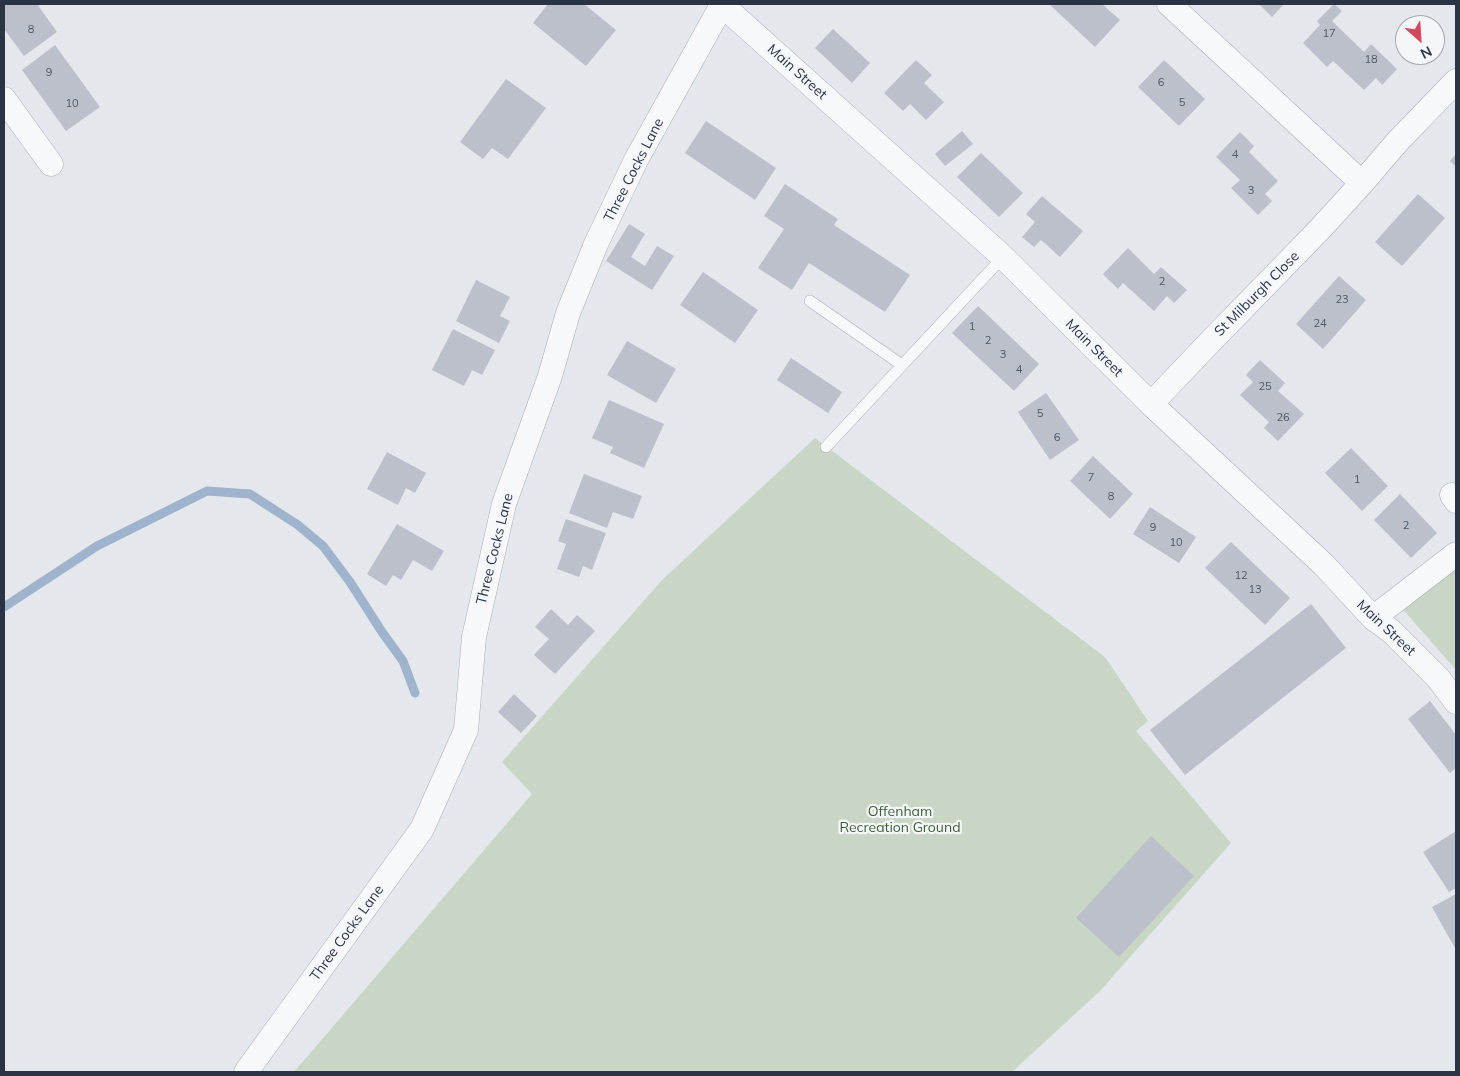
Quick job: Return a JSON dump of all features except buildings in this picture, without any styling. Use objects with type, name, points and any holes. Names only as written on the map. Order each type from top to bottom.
[{"type":"street","name":"Main Street","points":[[722,4],[1003,257],[1152,404],[1324,566],[1373,618],[1391,631],[1432,671],[1456,702]]},
{"type":"street","name":"Three Cocks Lane","points":[[246,1072],[422,829],[466,730],[474,637],[504,504],[550,376],[568,313],[596,244],[636,160],[722,4]]},
{"type":"street","points":[[1169,4],[1362,184]]},
{"type":"street","name":"St Milburgh Close","points":[[1152,404],[1321,228],[1362,184],[1398,141],[1456,81]]},
{"type":"street","points":[[4,99],[51,164]]},
{"type":"street","points":[[1373,618],[1456,554]]},
{"type":"lane","points":[[826,447],[1003,257]]},
{"type":"lane","points":[[810,301],[902,365]]},
{"type":"green space","name":"Offenham Recreation Ground","points":[[815,438],[1105,657],[1148,721],[1136,731],[1231,843],[1100,991],[1012,1072],[294,1072],[532,794],[502,762],[662,580]]},
{"type":"green space","points":[[1456,565],[1456,670],[1401,607]]},
{"type":"waterway","points":[[4,607],[97,546],[207,491],[250,494],[298,525],[323,546],[350,582],[403,661],[415,693]]}]
